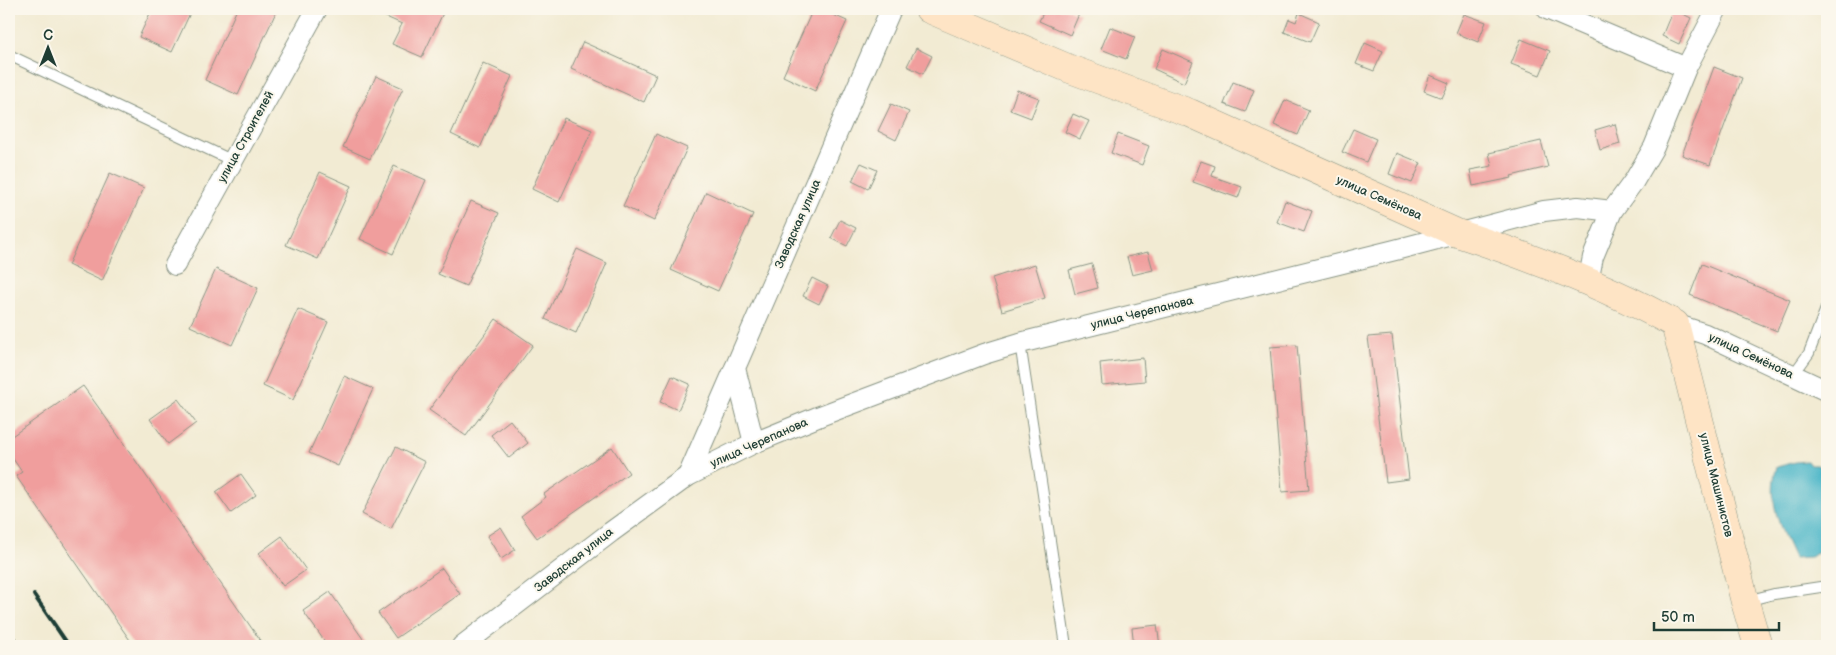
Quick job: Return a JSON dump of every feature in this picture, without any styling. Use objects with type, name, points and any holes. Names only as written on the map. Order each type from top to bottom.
[{"type":"street","name":"улица Строителей","points":[[175,265],[316,9]]},
{"type":"street","name":"Заводская улица","points":[[462,646],[611,532],[688,476],[891,9]]},
{"type":"street","name":"улица Семёнова","points":[[929,9],[1070,69],[1190,113],[1457,233],[1496,245],[1588,282],[1646,308],[1675,324],[1705,334],[1827,391]]},
{"type":"street","points":[[1547,9],[1686,68]]},
{"type":"street","points":[[1588,282],[1593,256],[1612,211],[1634,181],[1654,147],[1686,68],[1717,9]]},
{"type":"street","name":"улица Черепанова","points":[[688,476],[754,443],[820,416],[984,354],[1020,343],[1544,211],[1578,207],[1612,211]]},
{"type":"street","name":"улица Машинистов","points":[[1675,324],[1745,602],[1758,646]]},
{"type":"street","points":[[735,368],[754,443]]},
{"type":"lane","points":[[9,55],[232,161]]},
{"type":"lane","points":[[1793,375],[1809,353],[1827,306]]},
{"type":"lane","points":[[1020,343],[1066,646]]},
{"type":"lane","points":[[1745,602],[1774,594],[1827,586]]},
{"type":"water","points":[[1807,461],[1810,465],[1817,465],[1824,469],[1821,485],[1827,510],[1827,548],[1810,557],[1794,558],[1776,514],[1773,491],[1774,479],[1777,467]]},
{"type":"building","points":[[152,9],[192,9],[172,52],[139,37]]},
{"type":"building","points":[[237,9],[269,9],[276,12],[238,95],[205,80]]},
{"type":"building","points":[[368,9],[445,9],[422,57],[392,44],[402,24]]},
{"type":"building","points":[[813,9],[820,9],[847,21],[815,91],[783,76]]},
{"type":"building","points":[[1045,9],[1067,9],[1079,14],[1070,35],[1039,21]]},
{"type":"building","points":[[1673,9],[1691,18],[1679,44],[1662,36]]},
{"type":"building","points":[[1299,13],[1319,22],[1310,42],[1284,32],[1289,19],[1296,22]]},
{"type":"building","points":[[1464,14],[1486,22],[1478,42],[1456,33]]},
{"type":"building","points":[[1110,27],[1135,37],[1126,59],[1101,49]]},
{"type":"building","points":[[1521,39],[1550,51],[1540,75],[1511,64]]},
{"type":"building","points":[[583,42],[656,75],[644,102],[571,69]]},
{"type":"building","points":[[1365,43],[1383,51],[1374,71],[1356,64]]},
{"type":"building","points":[[916,48],[932,56],[923,74],[907,66]]},
{"type":"building","points":[[1163,49],[1193,62],[1184,83],[1154,69]]},
{"type":"building","points":[[483,63],[512,76],[480,148],[451,134]]},
{"type":"building","points":[[1714,67],[1742,78],[1710,165],[1682,155]]},
{"type":"building","points":[[1430,75],[1449,83],[1442,98],[1424,91]]},
{"type":"building","points":[[376,76],[403,88],[370,159],[343,147]]},
{"type":"building","points":[[1233,82],[1254,90],[1245,112],[1224,104]]},
{"type":"building","points":[[1017,90],[1039,98],[1031,118],[1010,110]]},
{"type":"building","points":[[1285,100],[1309,110],[1298,135],[1274,125]]},
{"type":"building","points":[[891,104],[909,112],[896,140],[878,131]]},
{"type":"building","points":[[1073,114],[1089,121],[1080,139],[1065,132]]},
{"type":"building","points":[[564,118],[592,130],[559,202],[532,189]]},
{"type":"building","points":[[1615,124],[1620,144],[1600,150],[1595,130]]},
{"type":"building","points":[[1353,129],[1376,139],[1366,162],[1342,152]]},
{"type":"building","points":[[656,134],[687,148],[654,221],[623,206]]},
{"type":"building","points":[[1118,134],[1149,146],[1142,165],[1111,153]]},
{"type":"building","points":[[1541,141],[1548,167],[1511,176],[1512,178],[1473,186],[1470,170],[1492,166],[1489,153]]},
{"type":"building","points":[[1397,153],[1421,163],[1412,183],[1389,174]]},
{"type":"building","points":[[1201,161],[1215,166],[1212,176],[1242,187],[1238,198],[1193,182]]},
{"type":"building","points":[[861,163],[877,170],[868,189],[852,181]]},
{"type":"building","points":[[394,166],[426,180],[393,254],[360,239]]},
{"type":"building","points":[[320,172],[351,186],[318,259],[286,245]]},
{"type":"building","points":[[110,173],[144,188],[102,281],[68,265]]},
{"type":"building","points":[[706,192],[753,214],[718,291],[671,270]]},
{"type":"building","points":[[471,201],[499,213],[466,286],[438,274]]},
{"type":"building","points":[[1285,201],[1312,211],[1304,232],[1277,222]]},
{"type":"building","points":[[840,220],[856,228],[847,246],[831,238]]},
{"type":"building","points":[[577,249],[607,263],[576,333],[545,319]]},
{"type":"building","points":[[1148,252],[1153,270],[1132,275],[1127,257]]},
{"type":"building","points":[[1035,264],[1045,298],[1002,311],[992,278]]},
{"type":"building","points":[[1092,264],[1098,288],[1075,294],[1069,270]]},
{"type":"building","points":[[1702,264],[1790,300],[1777,331],[1690,295]]},
{"type":"building","points":[[216,269],[258,288],[232,345],[190,326]]},
{"type":"building","points":[[812,278],[828,286],[819,304],[803,296]]},
{"type":"building","points":[[298,309],[328,322],[293,400],[263,386]]},
{"type":"building","points":[[496,319],[533,345],[466,436],[429,410]]},
{"type":"building","points":[[1392,335],[1409,479],[1386,482],[1368,337]]},
{"type":"building","points":[[1297,345],[1309,490],[1282,492],[1270,347]]},
{"type":"building","points":[[1143,358],[1145,381],[1102,385],[1100,363]]},
{"type":"building","points":[[344,376],[373,389],[338,466],[309,453]]},
{"type":"building","points":[[672,376],[690,384],[678,410],[660,402]]},
{"type":"building","points":[[83,386],[264,646],[134,646],[16,476],[22,472],[9,453],[9,438]]},
{"type":"building","points":[[178,399],[196,423],[168,444],[150,419]]},
{"type":"building","points":[[510,420],[528,443],[509,458],[491,435]]},
{"type":"building","points":[[396,447],[425,462],[391,529],[362,514]]},
{"type":"building","points":[[612,447],[629,473],[537,538],[521,516],[546,497],[544,494]]},
{"type":"building","points":[[241,474],[256,495],[231,513],[216,492]]},
{"type":"building","points":[[501,527],[515,550],[501,559],[487,536]]},
{"type":"building","points":[[282,536],[306,570],[283,586],[259,553]]},
{"type":"building","points":[[442,568],[460,594],[396,638],[378,613]]},
{"type":"building","points":[[330,592],[368,646],[328,646],[303,611]]},
{"type":"building","points":[[1157,625],[1160,646],[1134,646],[1132,628]]},
{"type":"railway","points":[[34,595],[69,646]]},
{"type":"railway","points":[[9,632],[19,646]]}]
